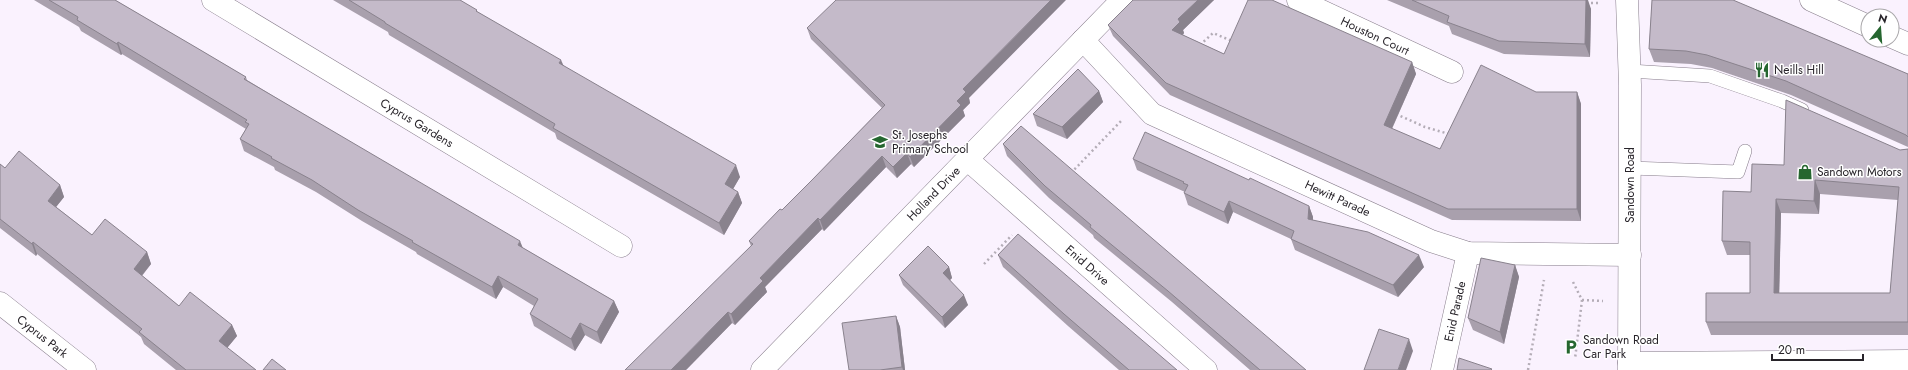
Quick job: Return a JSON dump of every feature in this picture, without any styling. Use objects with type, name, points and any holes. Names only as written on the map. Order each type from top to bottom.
[{"type":"street","name":"Cyprus Gardens","points":[[213,0],[621,246]]},
{"type":"street","name":"Holland Drive","points":[[763,370],[1122,0]]},
{"type":"street","name":"Houston Court","points":[[1298,0],[1452,72]]},
{"type":"street","points":[[1811,0],[1860,22]]},
{"type":"street","name":"Sandown Road","points":[[1627,2],[1630,72],[1631,168],[1629,366]]},
{"type":"street","name":"Hewitt Parade","points":[[1083,40],[1152,114],[1431,241],[1468,253],[1630,256]]},
{"type":"street","name":"Enid Drive","points":[[968,160],[1206,370]]},
{"type":"street","name":"Enid Parade","points":[[1442,370],[1468,253]]},
{"type":"street","name":"Cyprus Park","points":[[0,303],[85,370]]},
{"type":"street","points":[[1629,366],[1730,366],[1908,360]]},
{"type":"lane","points":[[1630,72],[1710,76],[1782,101],[1817,116]]},
{"type":"lane","points":[[1631,168],[1738,172],[1745,151]]},
{"type":"path","points":[[1581,2],[1627,2]]},
{"type":"path","points":[[1554,254],[1582,300],[1575,359]]},
{"type":"path","points":[[1528,370],[1554,254]]},
{"type":"building","points":[[49,0],[115,0],[246,77],[244,79],[520,241],[518,245],[614,301],[597,332],[580,323],[571,339],[530,314],[538,299],[498,276],[492,287],[358,210],[312,180],[271,158],[272,157],[240,139],[249,124],[245,122],[247,120],[118,42],[117,44],[77,20],[78,17]]},
{"type":"building","points":[[349,0],[460,0],[477,10],[476,11],[561,60],[559,63],[736,165],[725,184],[738,192],[719,223],[553,128],[555,124]]},
{"type":"building","points":[[836,0],[1051,0],[963,89],[966,92],[957,101],[961,105],[910,157],[907,153],[893,167],[882,156],[820,220],[818,218],[760,278],[763,281],[731,314],[728,312],[671,370],[625,370],[753,244],[749,241],[780,209],[782,210],[812,180],[885,105],[807,28]]},
{"type":"building","points":[[1133,0],[1198,0],[1178,19],[1180,22],[1172,30],[1224,54],[1248,0],[1272,0],[1412,62],[1384,125],[1440,149],[1481,65],[1536,92],[1577,92],[1577,209],[1448,209],[1166,83],[1108,25]]},
{"type":"building","points":[[1412,0],[1586,0],[1585,44],[1499,41],[1447,22],[1449,16]]},
{"type":"building","points":[[1652,0],[1733,0],[1908,74],[1908,137],[1786,81],[1707,55],[1686,51],[1649,49]]},
{"type":"building","points":[[1078,69],[1099,91],[1062,127],[1033,114]]},
{"type":"building","points":[[1786,100],[1900,150],[1908,149],[1908,322],[1706,322],[1706,293],[1750,293],[1750,242],[1722,241],[1723,191],[1751,192],[1752,164],[1784,165]],"holes":[[[1815,180],[1899,187],[1890,293],[1774,293],[1776,199],[1814,201]]]},
{"type":"building","points":[[1021,126],[1306,370],[1260,370],[1168,291],[1090,227],[1091,225],[1045,186],[1003,144]]},
{"type":"building","points":[[1145,132],[1249,180],[1250,178],[1309,206],[1308,219],[1368,232],[1419,255],[1393,285],[1291,239],[1294,231],[1229,201],[1224,212],[1184,193],[1188,185],[1183,183],[1184,182],[1133,159]]},
{"type":"building","points":[[19,151],[60,185],[48,201],[92,235],[105,219],[147,252],[134,269],[179,306],[190,292],[232,325],[219,341],[256,370],[186,370],[139,332],[142,329],[33,242],[32,244],[0,219],[0,164],[5,168]]},
{"type":"building","points":[[1018,234],[1177,370],[1129,370],[998,255]]},
{"type":"building","points":[[928,246],[949,267],[943,273],[964,295],[942,317],[899,275]]},
{"type":"building","points":[[1481,258],[1515,265],[1500,332],[1468,318]]},
{"type":"building","points":[[896,316],[902,367],[880,370],[849,370],[842,323]]},
{"type":"building","points":[[1379,329],[1409,339],[1398,370],[1364,370]]},
{"type":"building","points":[[1459,358],[1492,369],[1457,370]]},
{"type":"building","points":[[272,359],[286,370],[263,370]]},
{"type":"place","name":"Neills Hill","points":[[1762,70]]},
{"type":"place","name":"St. Josephs Primary School","points":[[880,142]]},
{"type":"place","name":"Sandown Motors","points":[[1805,172]]},
{"type":"place","name":"Sandown Road Car Park","points":[[1571,347]]}]
